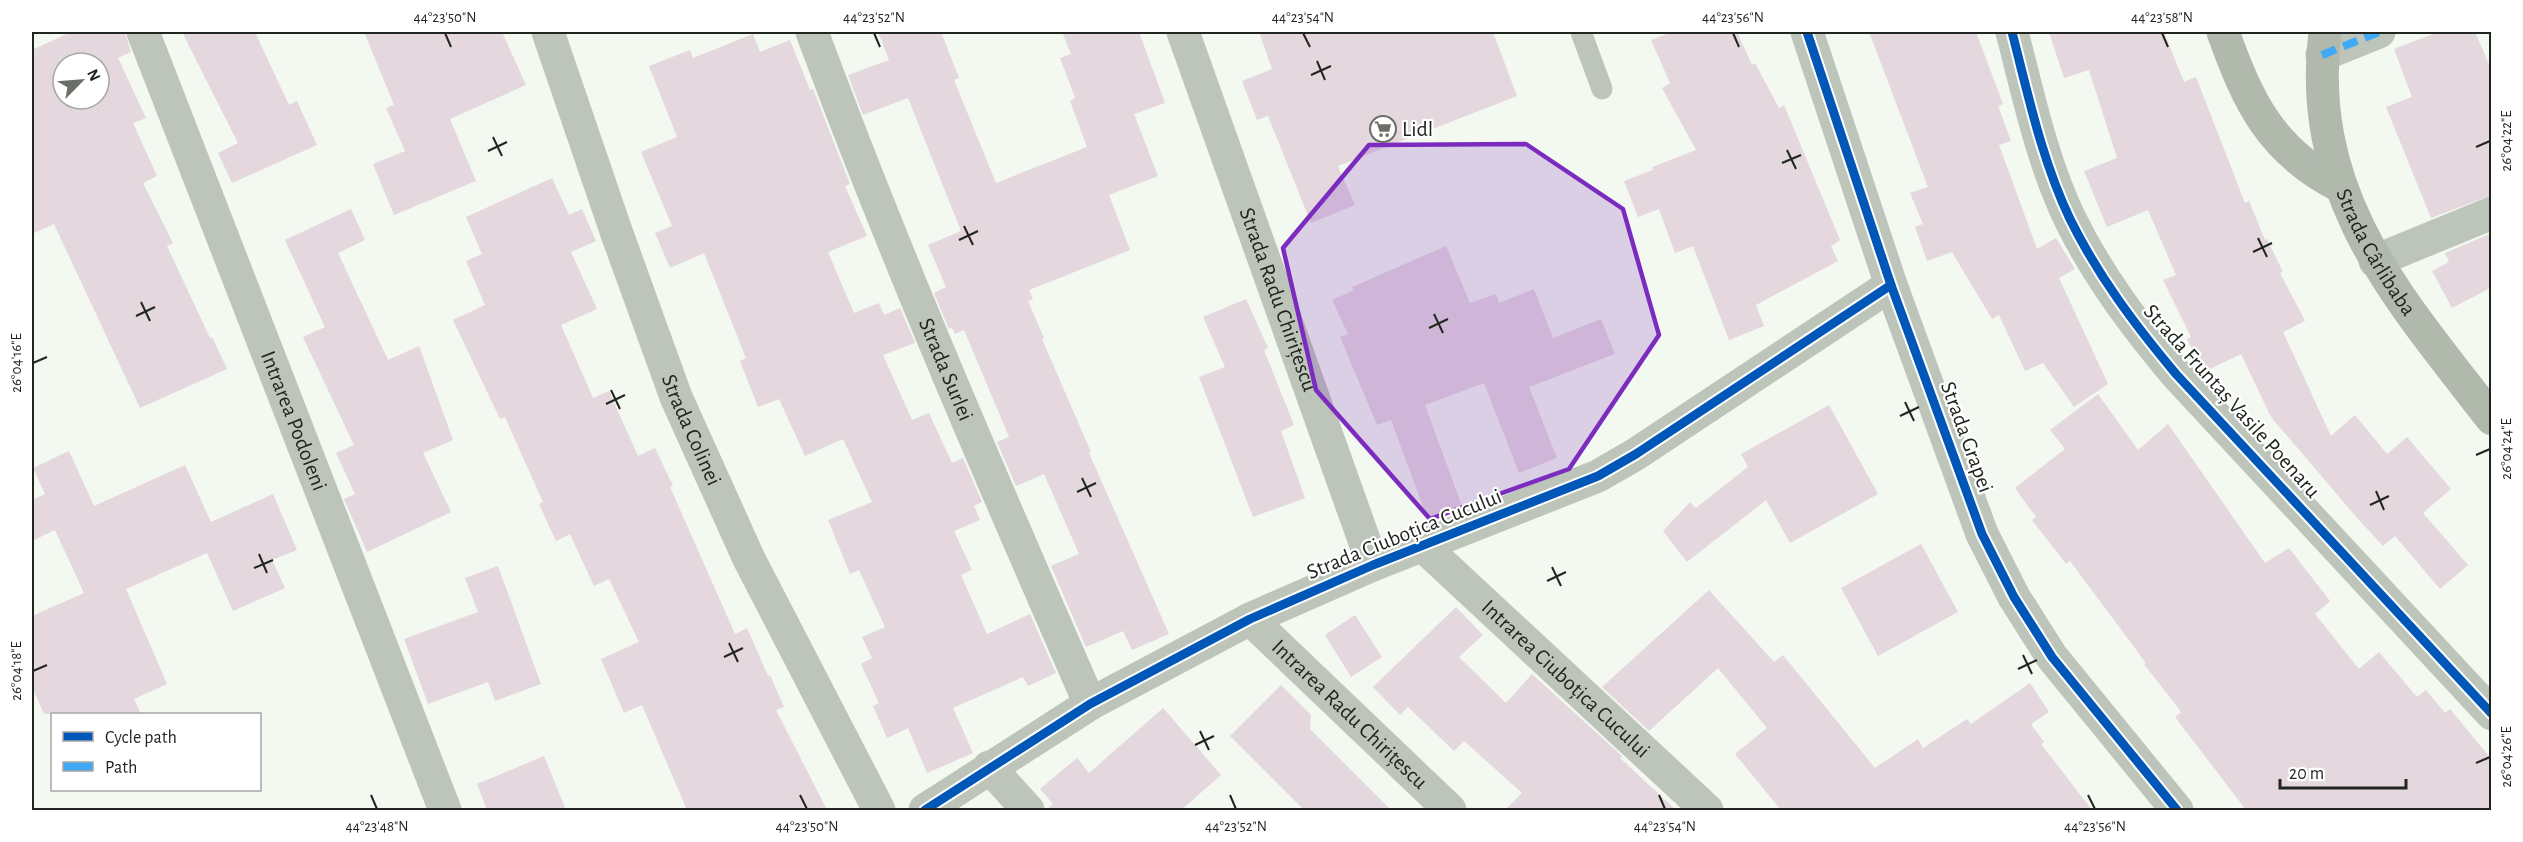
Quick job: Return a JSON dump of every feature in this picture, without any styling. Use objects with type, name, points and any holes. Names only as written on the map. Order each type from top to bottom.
[{"type":"street","name":"Intrarea Podoleni","points":[[143,32],[444,810]]},
{"type":"street","name":"Strada Colinei","points":[[548,32],[676,397],[749,559],[879,810]]},
{"type":"street","name":"Strada Surlei","points":[[812,32],[853,140],[957,395],[1090,704]]},
{"type":"street","name":"Strada Radu Chirițescu","points":[[1183,32],[1374,565]]},
{"type":"street","name":"Strada Grapei","points":[[1807,32],[1891,285],[1982,534],[2014,597],[2052,657],[2177,810]]},
{"type":"street","name":"Strada Fruntaș Vasile Poenaru","points":[[2012,32],[2047,157],[2069,218],[2114,294],[2137,327],[2176,374],[2492,714]]},
{"type":"street","name":"Strada Cârlibaba","points":[[2223,32],[2256,110],[2286,150],[2313,172],[2340,186],[2375,261],[2402,303],[2492,419]]},
{"type":"street","points":[[2340,186],[2326,124],[2323,43],[2379,32]]},
{"type":"street","points":[[2375,261],[2492,213]]},
{"type":"street","name":"Strada Ciuboțica Cucului","points":[[925,810],[1090,704],[1250,619],[1374,565],[1598,476],[1636,454],[1891,285]]},
{"type":"street","name":"Intrarea Ciuboțica Cucului","points":[[1424,546],[1707,810]]},
{"type":"street","name":"Intrarea Radu Chirițescu","points":[[1250,619],[1450,810]]},
{"type":"street","points":[[989,767],[1028,810]]},
{"type":"lane","points":[[1581,32],[1602,89]]},
{"type":"highlighted area","points":[[1526,144],[1623,209],[1659,335],[1569,469],[1430,519],[1316,390],[1283,248],[1369,145]]},
{"type":"building","points":[[71,32],[125,32],[131,52],[118,58],[146,118],[133,123],[157,176],[143,183],[173,243],[167,246],[227,369],[140,408],[54,224],[32,234],[32,50]]},
{"type":"building","points":[[182,32],[255,32],[289,105],[297,101],[317,145],[232,183],[218,153],[238,143]]},
{"type":"building","points":[[364,32],[502,32],[526,85],[450,119],[476,181],[394,215],[373,164],[405,151],[386,108],[394,105]]},
{"type":"building","points":[[878,32],[941,32],[959,78],[954,80],[996,183],[1087,147],[1070,101],[1075,98],[1060,58],[1071,54],[1062,32],[1139,32],[1165,103],[1134,114],[1158,176],[1109,195],[1130,250],[1029,290],[1033,299],[1028,301],[1091,452],[1089,453],[1169,634],[1132,650],[1123,631],[1086,647],[1051,566],[1079,554],[1044,474],[1016,486],[997,442],[1009,437],[964,330],[955,334],[952,328],[949,329],[934,293],[946,287],[928,245],[961,231],[908,98],[863,115],[848,75],[889,60]]},
{"type":"building","name":"Lidl","points":[[1259,32],[1493,32],[1517,96],[1338,166],[1355,205],[1311,223],[1268,116],[1257,120],[1242,81],[1272,69]]},
{"type":"building","points":[[1672,32],[1737,32],[1752,65],[1755,63],[1779,108],[1784,105],[1840,240],[1831,246],[1838,261],[1756,305],[1764,326],[1729,340],[1693,246],[1675,253],[1659,209],[1638,217],[1624,181],[1696,150],[1662,88],[1670,83],[1651,40]]},
{"type":"building","points":[[1869,32],[1976,32],[2003,104],[1998,106],[2011,141],[1999,145],[2037,249],[2056,238],[2075,269],[2059,278],[2108,384],[2074,407],[2043,363],[2025,371],[1999,315],[1992,319],[1952,252],[1927,261],[1915,227],[1923,224],[1910,193],[1928,187]]},
{"type":"building","points":[[2049,32],[2164,32],[2184,82],[2196,77],[2245,203],[2249,201],[2265,240],[2267,239],[2283,272],[2280,273],[2305,321],[2283,332],[2331,436],[2355,415],[2387,454],[2407,437],[2451,489],[2423,513],[2468,565],[2440,589],[2395,536],[2383,546],[2271,417],[2241,354],[2204,372],[2187,339],[2191,337],[2163,280],[2176,275],[2148,210],[2107,227],[2084,171],[2117,158],[2089,70],[2064,78]]},
{"type":"building","points":[[2438,32],[2475,32],[2492,71],[2492,195],[2431,218],[2386,107],[2412,97],[2394,49]]},
{"type":"building","points":[[753,34],[760,52],[790,40],[810,90],[813,89],[850,184],[845,186],[867,236],[828,252],[854,313],[879,303],[884,315],[900,308],[915,343],[883,355],[912,420],[929,413],[952,463],[963,458],[982,502],[974,506],[980,520],[954,531],[972,570],[961,575],[987,634],[1030,614],[1056,673],[1028,686],[1023,677],[953,708],[973,753],[927,773],[908,728],[887,738],[873,706],[879,703],[861,664],[872,658],[862,637],[885,627],[859,570],[850,574],[828,520],[872,502],[843,439],[805,456],[779,399],[758,407],[740,361],[746,358],[704,253],[670,268],[655,233],[672,226],[641,152],[677,137],[649,66],[690,50],[693,58]]},
{"type":"building","points":[[552,178],[569,215],[582,209],[596,241],[571,252],[597,309],[561,325],[593,398],[609,391],[638,456],[655,448],[735,634],[747,628],[784,707],[776,710],[827,810],[687,810],[642,705],[624,713],[601,659],[639,642],[609,579],[594,586],[570,534],[556,541],[539,504],[543,502],[505,417],[500,419],[453,320],[485,305],[466,261],[482,254],[466,217]]},
{"type":"building","points":[[351,209],[365,240],[338,253],[388,360],[419,346],[453,440],[423,453],[451,512],[367,552],[344,499],[355,494],[336,453],[354,445],[303,337],[325,327],[285,240]]},
{"type":"building","points":[[2492,233],[2492,287],[2452,308],[2432,271],[2449,262],[2445,253]]},
{"type":"building","points":[[1446,246],[1470,303],[1496,294],[1499,303],[1534,289],[1553,338],[1601,319],[1615,354],[1529,387],[1557,458],[1519,473],[1484,383],[1425,405],[1463,509],[1429,523],[1391,420],[1377,425],[1340,337],[1348,334],[1332,300],[1354,290],[1352,287]]},
{"type":"building","points":[[1246,299],[1268,348],[1264,350],[1294,425],[1281,431],[1305,498],[1253,517],[1199,377],[1225,367],[1203,317]]},
{"type":"building","points":[[2098,394],[2138,450],[2168,424],[2265,563],[2289,548],[2330,601],[2315,614],[2359,669],[2379,652],[2417,697],[2426,690],[2445,713],[2450,709],[2492,760],[2492,810],[2246,810],[2175,717],[2181,712],[2144,664],[2146,663],[2070,561],[2066,564],[2032,520],[2036,517],[2015,488],[2065,449],[2050,430]]},
{"type":"building","points":[[1829,405],[1878,494],[1790,543],[1766,500],[1687,562],[1663,531],[1690,502],[1696,508],[1748,467],[1741,454]]},
{"type":"building","points":[[69,451],[94,506],[185,465],[211,522],[273,494],[297,550],[272,560],[285,588],[233,611],[207,553],[126,589],[167,684],[134,699],[141,713],[44,714],[32,687],[32,616],[84,593],[55,530],[32,541],[32,500],[45,494],[33,468]]},
{"type":"building","points":[[1921,544],[1958,612],[1878,656],[1841,588]]},
{"type":"building","points":[[498,566],[541,684],[495,701],[488,682],[428,704],[404,639],[478,612],[465,578]]},
{"type":"building","points":[[1709,590],[1774,662],[1783,655],[1875,768],[1918,739],[1923,748],[1967,719],[1971,724],[2030,683],[2049,712],[2031,724],[2044,742],[2041,744],[2092,810],[1781,810],[1735,754],[1767,728],[1718,668],[1649,731],[1602,687]]},
{"type":"building","points":[[1456,607],[1483,635],[1459,657],[1506,703],[1532,674],[1622,756],[1620,758],[1676,810],[1505,810],[1522,793],[1464,741],[1454,751],[1408,707],[1400,715],[1373,687]]},
{"type":"building","points":[[1355,615],[1382,657],[1351,677],[1325,635]]},
{"type":"building","points":[[1281,685],[1311,715],[1310,729],[1391,810],[1304,810],[1230,736]]},
{"type":"building","points":[[1163,708],[1221,775],[1181,810],[1046,810],[1053,804],[1040,789],[1077,758],[1089,773]]},
{"type":"building","points":[[544,756],[566,810],[487,810],[477,784]]},
{"type":"marked path","points":[[2322,55],[2379,32]]},
{"type":"cycle path","points":[[1807,32],[1891,285],[1982,534],[2014,597],[2052,657],[2177,810]]},
{"type":"cycle path","points":[[2012,32],[2036,127],[2060,197],[2081,240],[2118,300],[2176,374],[2492,714]]},
{"type":"cycle path","points":[[925,810],[1090,704],[1250,619],[1373,565],[1598,476],[1636,454],[1891,285]]},
{"type":"place","name":"Lidl","points":[[1383,129]]}]
